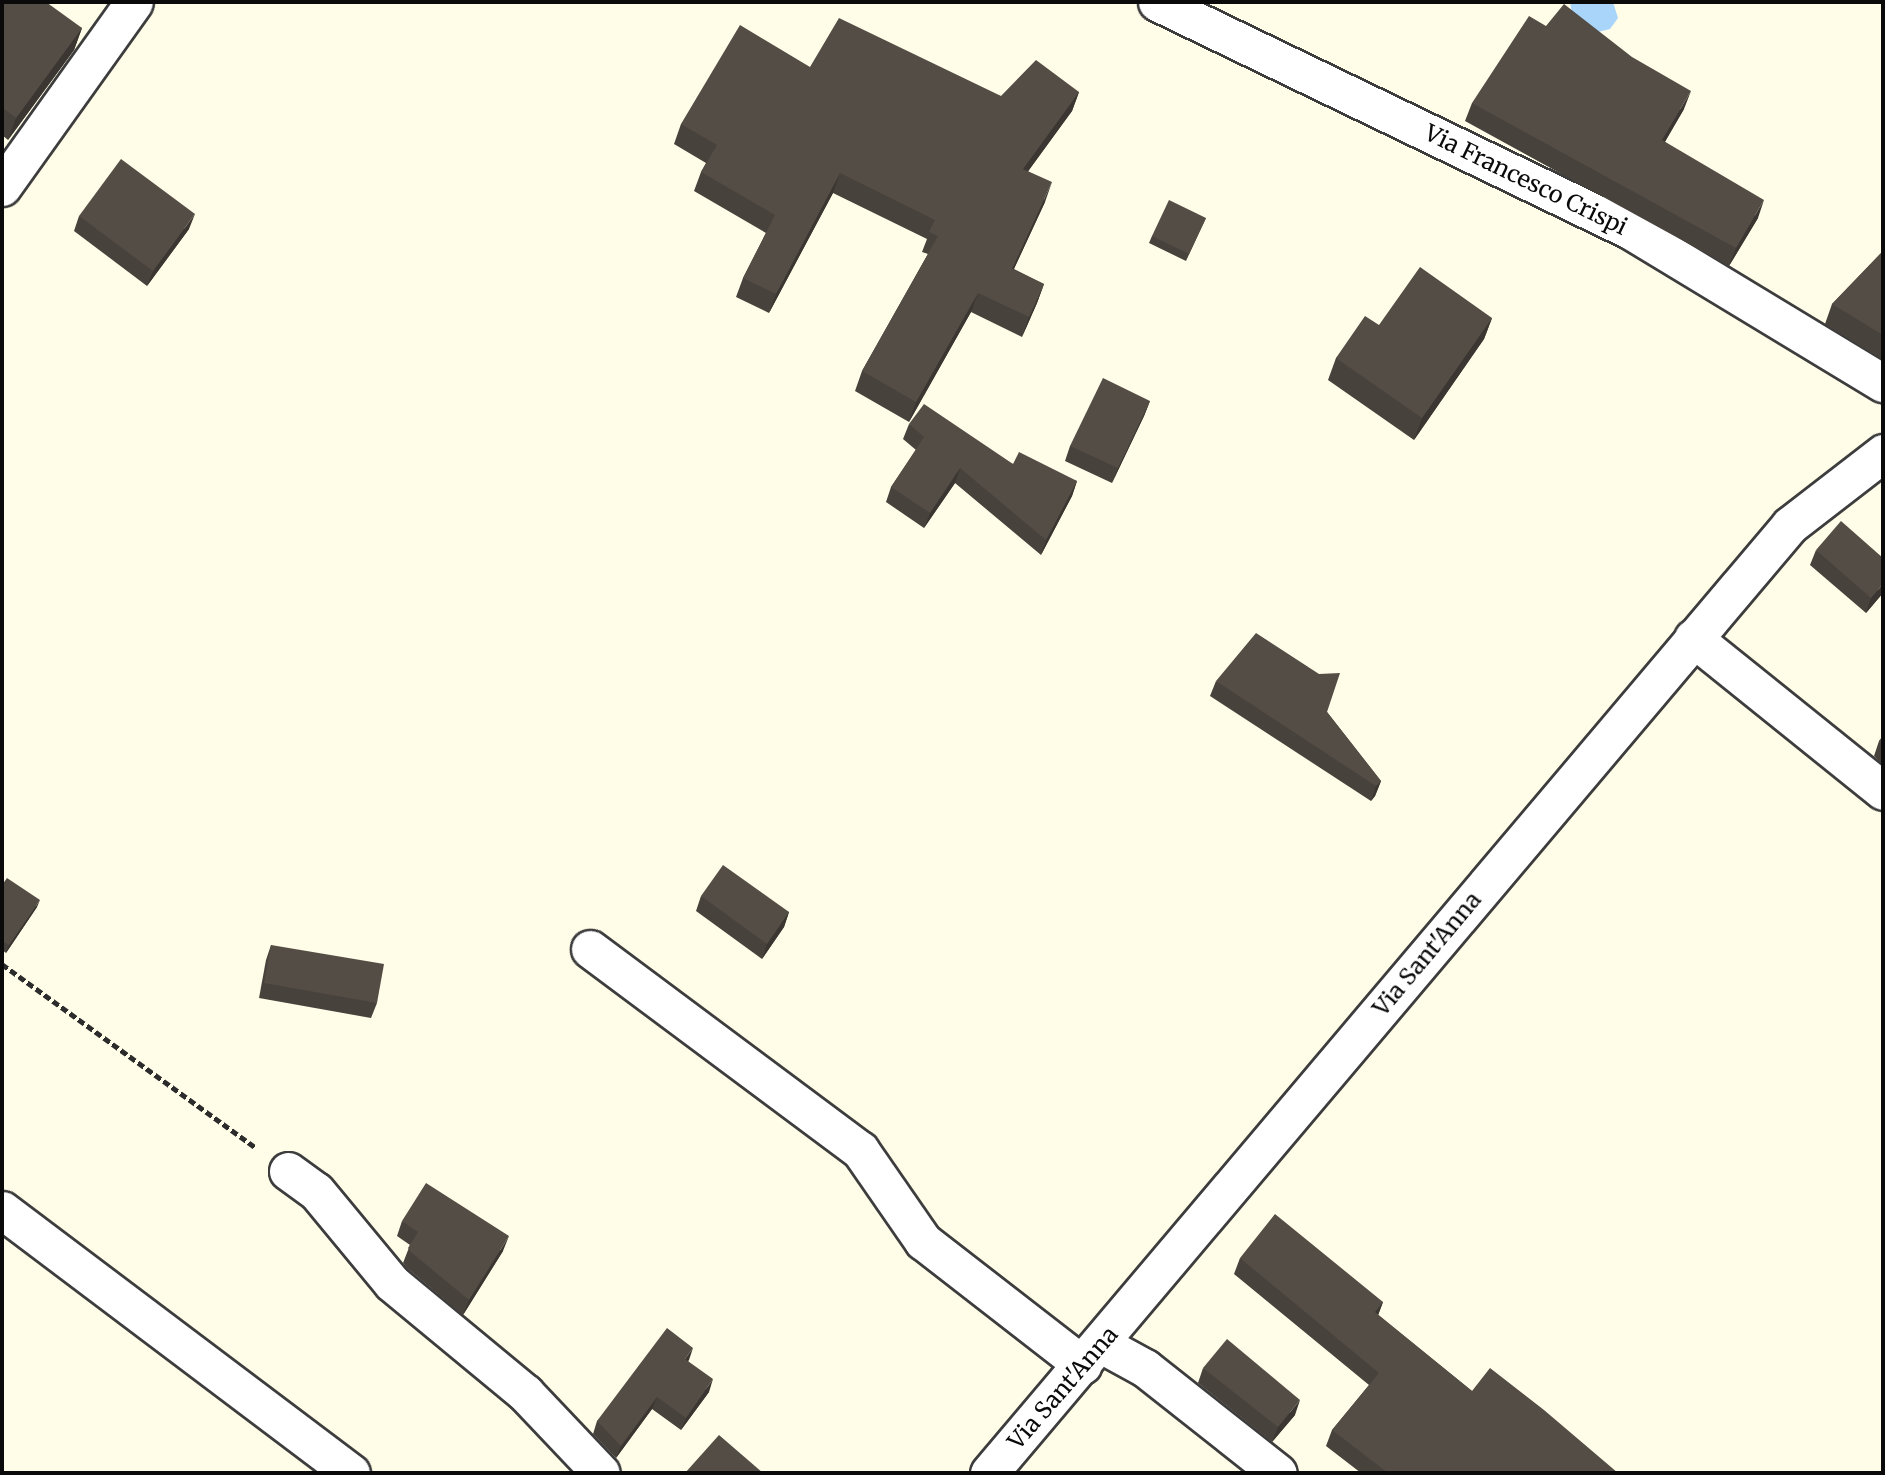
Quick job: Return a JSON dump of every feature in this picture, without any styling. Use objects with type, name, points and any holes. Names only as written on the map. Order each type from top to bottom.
[{"type":"street","points":[[2,187],[134,2]]},
{"type":"street","name":"Via Francesco Crispi","points":[[1157,2],[1630,230],[1883,383]]},
{"type":"street","name":"Via Sant'Anna","points":[[989,1473],[1790,525],[1883,453]]},
{"type":"street","points":[[1693,638],[1883,791]]},
{"type":"street","points":[[590,949],[860,1150],[923,1241],[1092,1354],[1145,1368],[1278,1473]]},
{"type":"street","points":[[288,1171],[316,1191],[392,1283],[525,1394],[601,1473]]},
{"type":"street","points":[[2,1210],[351,1473]]},
{"type":"path","points":[[2,964],[288,1171]]},
{"type":"water","points":[[1570,2],[1613,2],[1618,18],[1610,29],[1594,33],[1572,13]]},
{"type":"building","points":[[2,2],[46,2],[82,28],[16,118],[2,107]]},
{"type":"building","points":[[1564,4],[1632,57],[1691,91],[1662,140],[1764,200],[1736,248],[1472,103],[1529,16],[1546,26]]},
{"type":"building","points":[[839,18],[1001,96],[1036,60],[1079,92],[1023,169],[1052,182],[1012,269],[1044,284],[1029,317],[978,293],[916,402],[862,371],[938,236],[929,232],[935,220],[840,173],[776,294],[743,278],[775,215],[701,172],[717,145],[681,124],[740,25],[810,67]]},
{"type":"building","points":[[121,159],[195,214],[153,271],[79,216]]},
{"type":"building","points":[[1169,200],[1206,218],[1189,254],[1152,236]]},
{"type":"building","points":[[1883,251],[1883,335],[1832,304]]},
{"type":"building","points":[[1420,267],[1492,318],[1422,418],[1336,358],[1365,316],[1379,325]]},
{"type":"building","points":[[1103,378],[1150,401],[1118,468],[1070,446]]},
{"type":"building","points":[[924,404],[1013,464],[1019,452],[1077,481],[1046,540],[960,468],[930,513],[891,487],[924,437],[909,424]]},
{"type":"building","points":[[1841,521],[1883,558],[1883,584],[1871,598],[1816,550]]},
{"type":"building","points":[[1256,633],[1319,674],[1340,673],[1327,712],[1381,781],[1376,786],[1216,681]]},
{"type":"building","points":[[723,865],[789,912],[767,944],[701,896]]},
{"type":"building","points":[[7,878],[40,900],[9,945],[2,941],[2,885]]},
{"type":"building","points":[[271,945],[384,964],[377,1003],[264,983]]},
{"type":"building","points":[[426,1183],[509,1236],[469,1300],[408,1248],[418,1232],[402,1221]]},
{"type":"building","points":[[1275,1214],[1383,1302],[1375,1312],[1472,1391],[1490,1368],[1618,1473],[1388,1473],[1332,1430],[1379,1373],[1240,1258]]},
{"type":"building","points":[[667,1328],[693,1348],[685,1359],[713,1379],[686,1418],[657,1397],[621,1446],[597,1421]]},
{"type":"building","points":[[1227,1339],[1300,1400],[1278,1427],[1203,1368]]},
{"type":"building","points":[[719,1435],[763,1473],[685,1473]]}]
